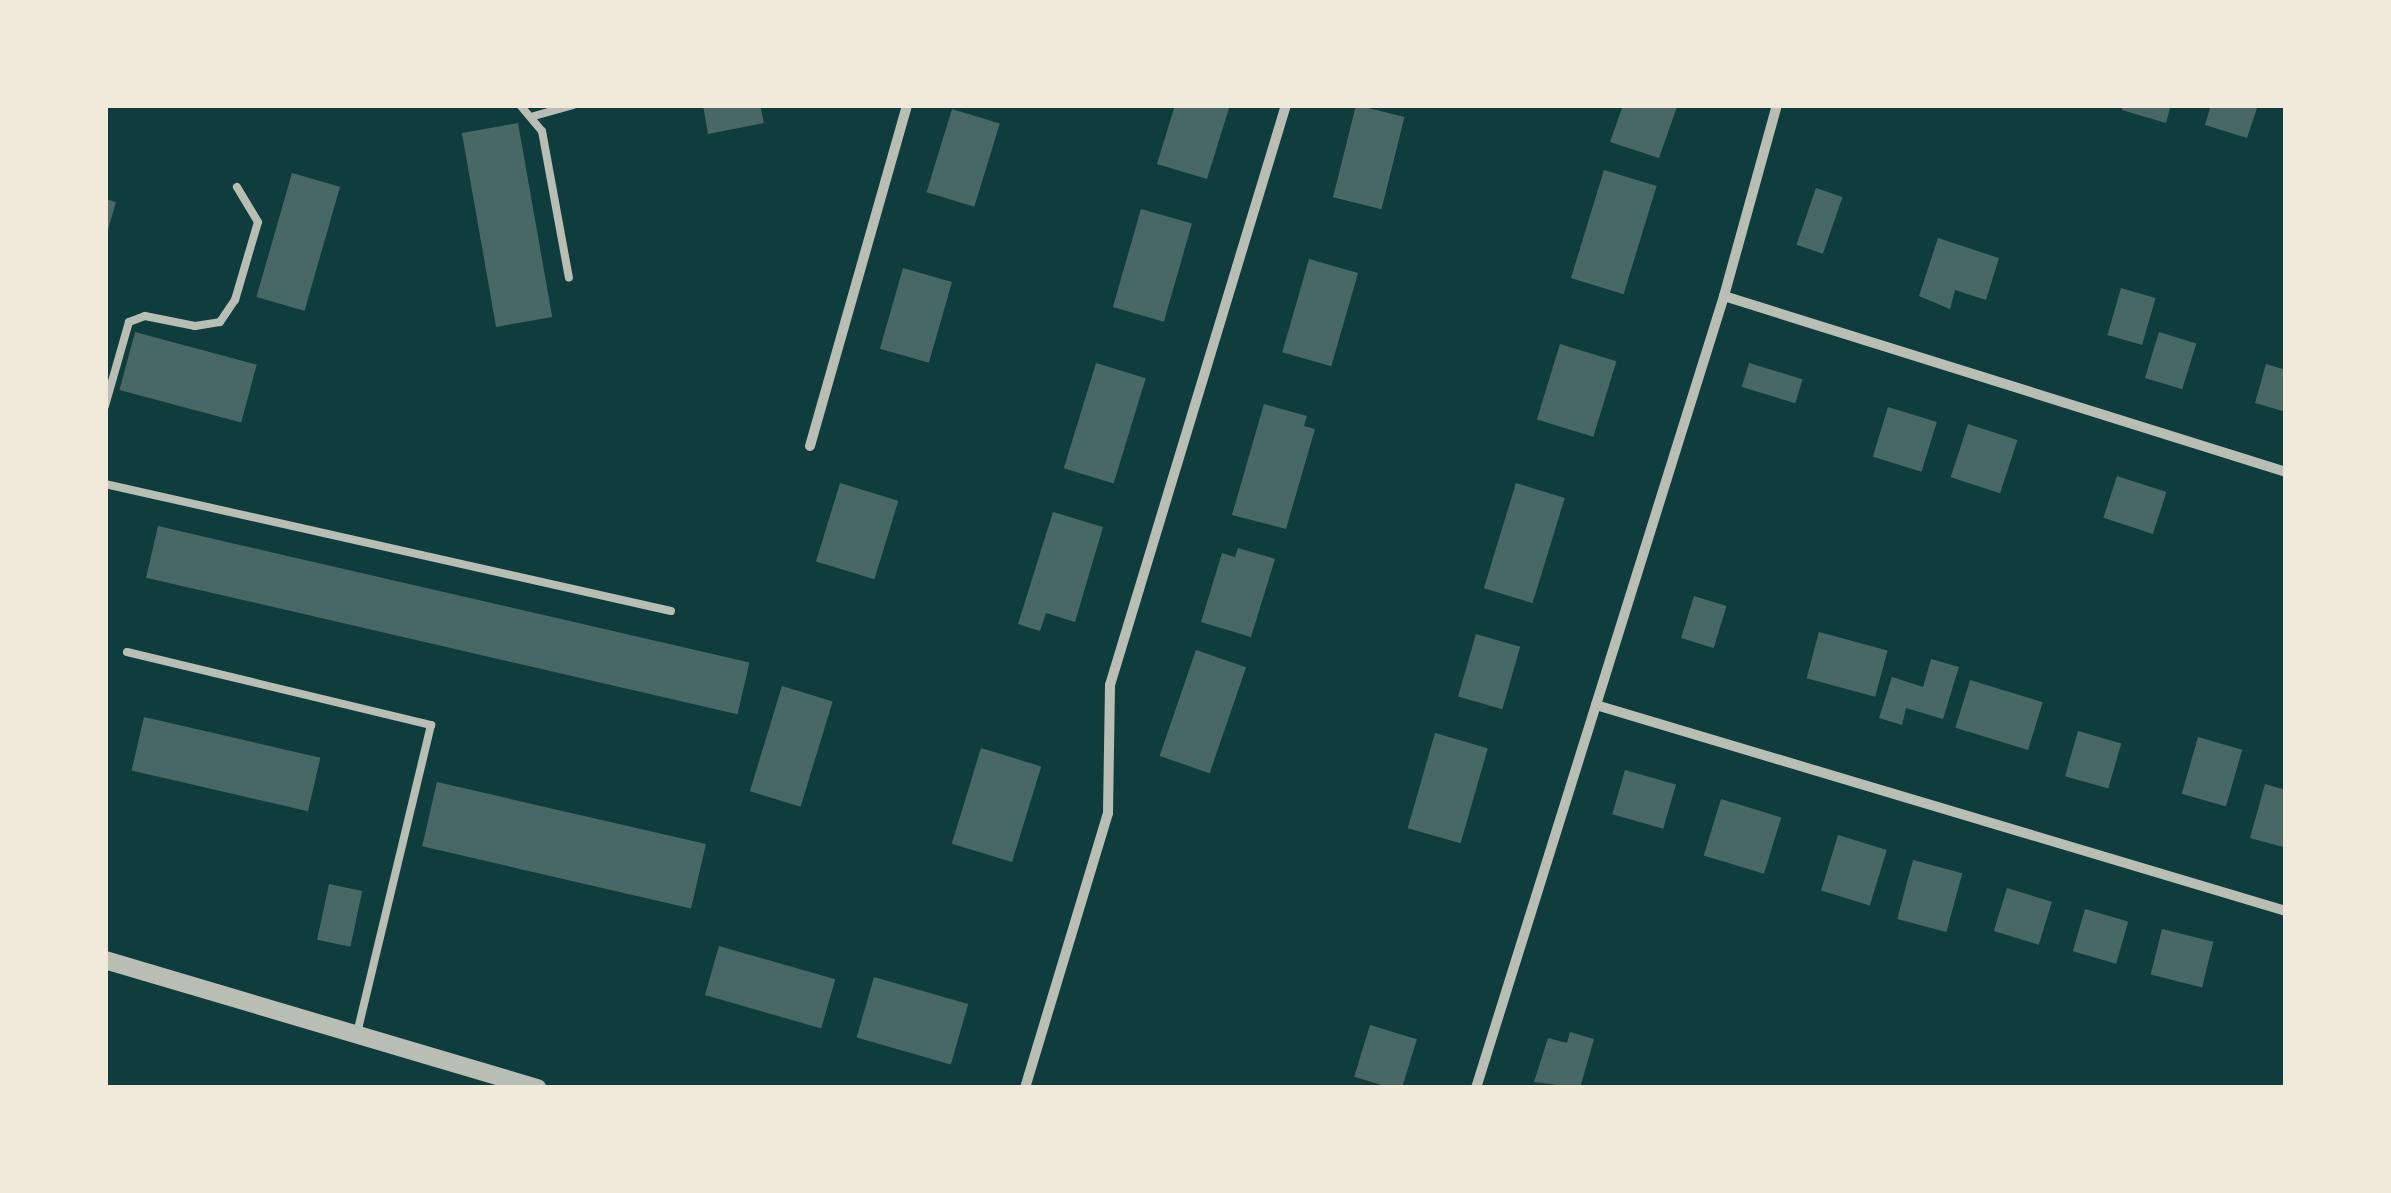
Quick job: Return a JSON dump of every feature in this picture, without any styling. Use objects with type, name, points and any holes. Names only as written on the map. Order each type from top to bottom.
[{"type":"street","points":[[810,446],[907,105]]},
{"type":"street","points":[[1025,1088],[1108,813],[1110,685],[1286,105]]},
{"type":"street","points":[[1476,1088],[1724,296],[1777,105]]},
{"type":"street","points":[[1724,296],[2286,472]]},
{"type":"street","points":[[1596,705],[2286,912]]},
{"type":"street","points":[[105,960],[537,1088]]},
{"type":"lane","points":[[520,105],[534,116],[569,278]]},
{"type":"lane","points":[[534,116],[574,105]]},
{"type":"lane","points":[[105,406],[129,322],[145,316],[196,326],[220,322],[234,300],[258,222],[237,187]]},
{"type":"lane","points":[[105,484],[671,610]]},
{"type":"lane","points":[[127,652],[431,725],[358,1034]]},
{"type":"building","points":[[703,105],[760,105],[764,123],[708,134]]},
{"type":"building","points":[[1175,105],[1230,105],[1207,179],[1157,164]]},
{"type":"building","points":[[1356,105],[1405,117],[1382,209],[1333,197]]},
{"type":"building","points":[[1623,105],[1677,107],[1659,158],[1610,142]]},
{"type":"building","points":[[2123,105],[2171,105],[2166,123],[2122,110]]},
{"type":"building","points":[[2211,105],[2258,105],[2247,138],[2205,125]]},
{"type":"building","points":[[952,109],[1000,124],[974,207],[927,192]]},
{"type":"building","points":[[518,123],[552,317],[496,327],[462,133]]},
{"type":"building","points":[[1604,170],[1657,186],[1624,294],[1571,278]]},
{"type":"building","points":[[292,173],[340,187],[305,311],[256,297]]},
{"type":"building","points":[[1816,188],[1842,197],[1823,254],[1796,245]]},
{"type":"building","points":[[105,199],[116,202],[106,237],[105,237]]},
{"type":"building","points":[[1141,209],[1192,224],[1164,322],[1113,307]]},
{"type":"building","points":[[1938,238],[1999,258],[1986,300],[1955,290],[1950,309],[1919,296]]},
{"type":"building","points":[[1309,259],[1358,273],[1331,366],[1282,352]]},
{"type":"building","points":[[903,268],[952,282],[929,363],[880,349]]},
{"type":"building","points":[[2121,288],[2156,298],[2142,345],[2107,335]]},
{"type":"building","points":[[135,332],[257,365],[241,423],[119,390]]},
{"type":"building","points":[[2159,332],[2196,343],[2182,389],[2145,378]]},
{"type":"building","points":[[1560,344],[1616,361],[1593,437],[1537,420]]},
{"type":"building","points":[[1096,363],[1146,378],[1114,483],[1064,468]]},
{"type":"building","points":[[1749,363],[1803,379],[1795,403],[1742,387]]},
{"type":"building","points":[[2266,364],[2286,370],[2286,412],[2255,403]]},
{"type":"building","points":[[1264,404],[1307,416],[1304,426],[1315,429],[1286,529],[1232,515]]},
{"type":"building","points":[[1888,407],[1937,422],[1922,472],[1873,457]]},
{"type":"building","points":[[1968,424],[2017,440],[2000,493],[1951,477]]},
{"type":"building","points":[[2117,476],[2166,492],[2153,534],[2103,518]]},
{"type":"building","points":[[840,483],[898,501],[874,579],[816,561]]},
{"type":"building","points":[[1516,483],[1565,498],[1533,603],[1484,588]]},
{"type":"building","points":[[1053,512],[1103,527],[1075,622],[1046,613],[1040,631],[1018,624]]},
{"type":"building","points":[[158,526],[749,663],[738,714],[146,578]]},
{"type":"building","points":[[1238,548],[1275,559],[1251,637],[1201,622],[1222,553],[1235,557]]},
{"type":"building","points":[[1694,596],[1727,606],[1714,648],[1681,638]]},
{"type":"building","points":[[1819,632],[1888,650],[1875,697],[1807,678]]},
{"type":"building","points":[[1476,634],[1520,647],[1502,709],[1458,696]]},
{"type":"building","points":[[1196,650],[1246,667],[1210,773],[1160,756]]},
{"type":"building","points":[[1931,659],[1959,667],[1943,719],[1906,708],[1902,725],[1879,718],[1892,677],[1923,687]]},
{"type":"building","points":[[1970,680],[2043,702],[2028,750],[1955,728]]},
{"type":"building","points":[[782,686],[833,701],[801,807],[750,791]]},
{"type":"building","points":[[144,717],[320,758],[308,811],[132,771]]},
{"type":"building","points":[[2078,731],[2121,743],[2108,789],[2065,776]]},
{"type":"building","points":[[1435,733],[1488,748],[1461,843],[1408,828]]},
{"type":"building","points":[[2198,737],[2242,750],[2226,806],[2182,794]]},
{"type":"building","points":[[981,748],[1041,766],[1012,862],[952,844]]},
{"type":"building","points":[[1625,770],[1676,785],[1663,829],[1612,814]]},
{"type":"building","points":[[437,782],[706,844],[691,908],[422,846]]},
{"type":"building","points":[[2265,784],[2286,790],[2283,847],[2250,838]]},
{"type":"building","points":[[1721,799],[1781,817],[1764,874],[1704,855]]},
{"type":"building","points":[[1838,835],[1887,850],[1870,905],[1821,890]]},
{"type":"building","points":[[1913,860],[1962,873],[1946,932],[1897,919]]},
{"type":"building","points":[[329,884],[362,891],[350,947],[317,940]]},
{"type":"building","points":[[2007,888],[2052,902],[2039,945],[1994,931]]},
{"type":"building","points":[[2085,909],[2128,921],[2116,964],[2073,951]]},
{"type":"building","points":[[2162,929],[2213,942],[2202,987],[2151,975]]},
{"type":"building","points":[[719,946],[835,979],[821,1028],[705,995]]},
{"type":"building","points":[[874,977],[968,1004],[951,1065],[857,1038]]},
{"type":"building","points":[[1370,1025],[1417,1039],[1402,1088],[1354,1077]]},
{"type":"building","points":[[1570,1032],[1594,1039],[1580,1088],[1534,1082],[1548,1038],[1567,1043]]}]
